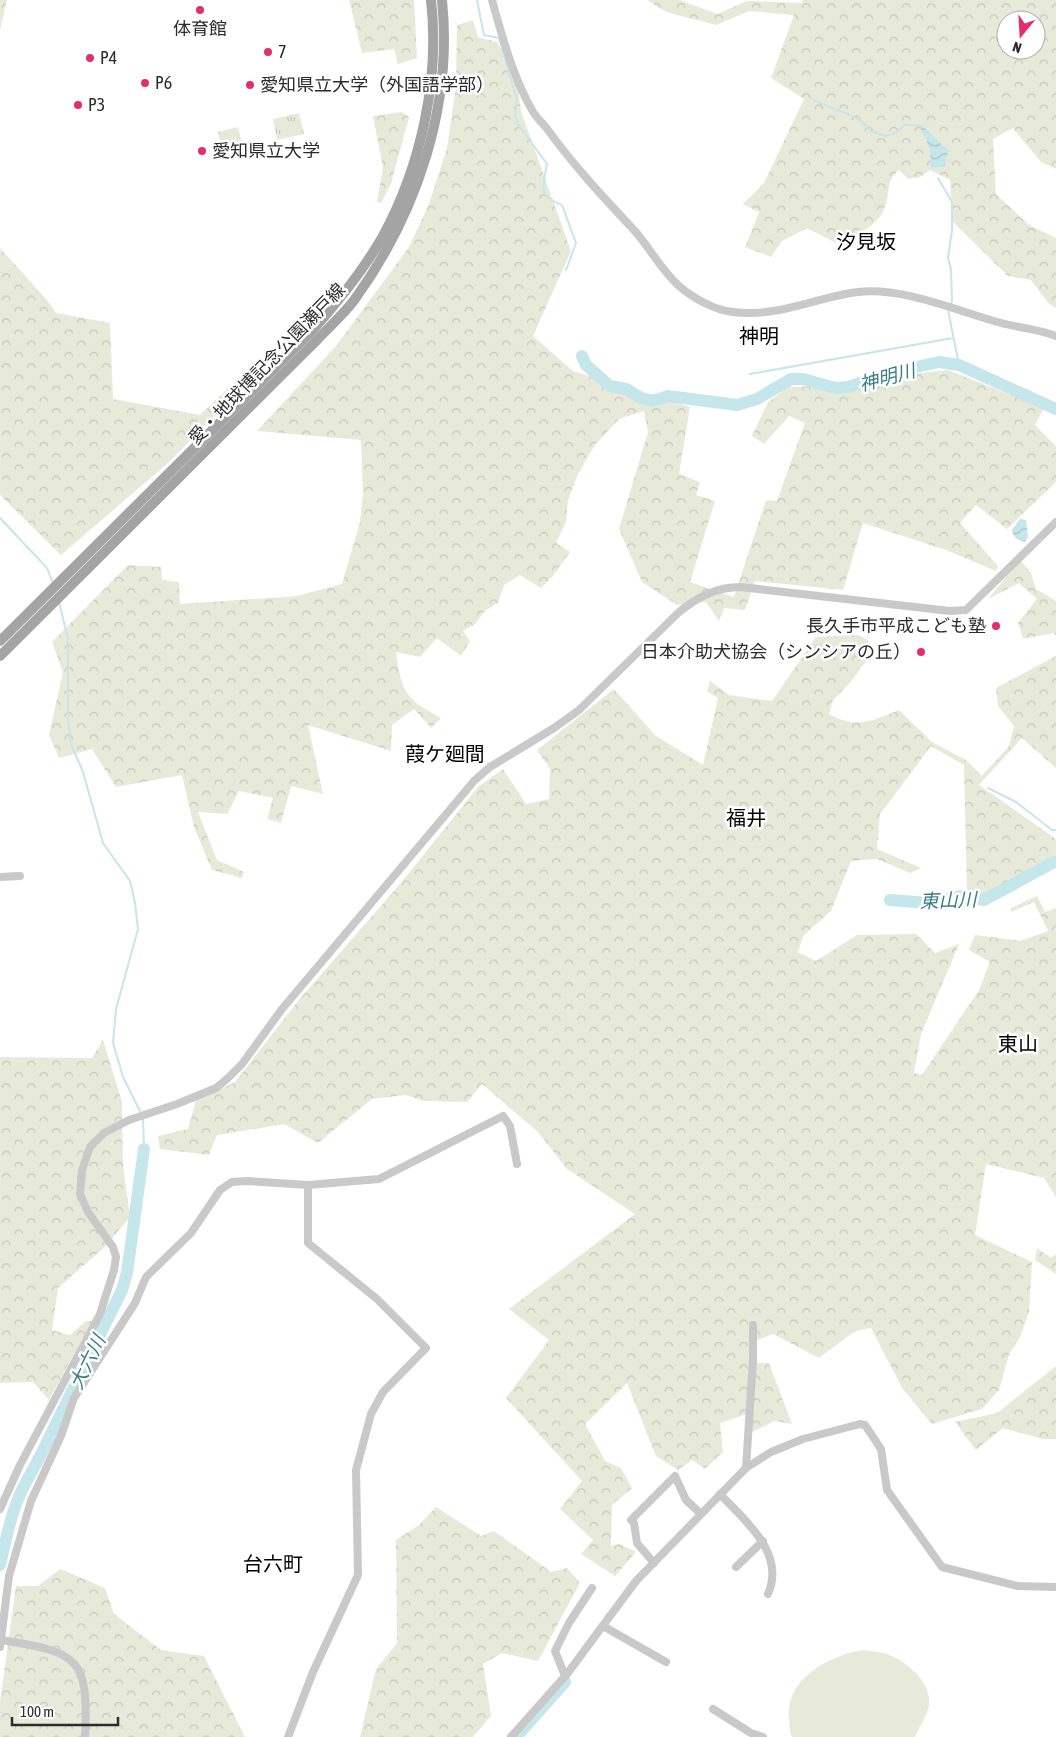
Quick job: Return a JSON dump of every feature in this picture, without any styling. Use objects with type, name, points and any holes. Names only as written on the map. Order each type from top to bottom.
[{"type":"main road","name":"愛・地球博記念公園瀬戸線","points":[[0,656],[66,582],[310,333],[345,294],[382,236],[402,194],[424,124],[432,59],[431,0]]},
{"type":"main road","name":"愛・地球博記念公園瀬戸線","points":[[0,641],[66,582],[316,341],[354,300],[392,239],[412,196],[436,121],[442,69],[442,0]]},
{"type":"street","points":[[492,0],[511,64],[532,110],[578,169],[635,232],[666,272],[680,286],[697,298],[713,307],[730,312],[752,314],[806,305],[836,296],[884,292],[1056,336]]},
{"type":"street","points":[[0,1510],[16,1472],[100,1314],[109,1289],[116,1257],[113,1247],[88,1212],[80,1194],[82,1170],[90,1147],[104,1133],[129,1120],[177,1104],[216,1088],[228,1078],[242,1064],[282,1008],[474,781],[490,767],[554,728],[579,710],[693,601],[727,587],[741,587],[950,611],[966,610],[1056,522]]},
{"type":"street","points":[[0,877],[20,876]]},
{"type":"street","points":[[85,1737],[87,1702],[84,1681],[76,1664],[68,1656],[46,1648],[1,1644],[8,1576],[30,1501],[61,1436],[74,1398],[135,1303],[146,1277],[178,1247],[220,1190],[232,1182],[247,1181],[308,1185],[379,1179],[503,1116],[510,1126],[517,1164]]},
{"type":"street","points":[[288,1737],[313,1672],[358,1575],[356,1470],[371,1414],[383,1392],[426,1348],[377,1300],[308,1243],[308,1185]]},
{"type":"street","points":[[746,1468],[753,1360],[752,1325]]},
{"type":"street","points":[[511,1737],[564,1676],[636,1581],[720,1494],[746,1468],[770,1452],[803,1439],[860,1424],[865,1425],[881,1449],[887,1490],[942,1567],[1018,1586],[1056,1587]]},
{"type":"street","points":[[654,1563],[637,1543],[634,1523],[631,1520],[675,1476],[686,1500],[701,1514]]},
{"type":"street","points":[[720,1494],[770,1552],[772,1584],[768,1594]]},
{"type":"street","points":[[736,1567],[763,1542]]},
{"type":"street","points":[[564,1676],[554,1650],[592,1588]]},
{"type":"street","points":[[603,1626],[666,1662]]},
{"type":"street","points":[[713,1709],[750,1735],[763,1737]]},
{"type":"green space","points":[[0,0],[7,0],[0,30]]},
{"type":"green space","points":[[349,0],[414,0],[417,58],[398,64],[394,49],[362,53]]},
{"type":"green space","points":[[647,0],[680,0],[717,14],[747,1],[802,3],[802,0],[1056,0],[1056,169],[1041,162],[1013,128],[993,139],[996,194],[1029,225],[1056,238],[1056,308],[1049,304],[1031,280],[1008,276],[952,221],[950,180],[930,170],[920,177],[908,179],[899,170],[890,182],[886,204],[878,219],[859,233],[836,243],[807,228],[782,241],[771,257],[745,247],[759,212],[743,204],[764,183],[804,99],[771,78],[794,15],[749,11],[716,25],[666,12]]},
{"type":"green space","points":[[473,20],[478,37],[497,42],[516,74],[521,111],[571,251],[533,336],[573,371],[690,407],[679,474],[700,482],[696,495],[715,501],[690,582],[734,597],[766,500],[777,501],[805,423],[789,416],[764,444],[752,436],[768,402],[788,387],[818,386],[836,392],[874,385],[911,374],[948,370],[1044,408],[1035,425],[1056,446],[1056,482],[1007,529],[976,505],[960,523],[998,566],[996,571],[946,550],[863,523],[843,590],[755,581],[745,610],[724,608],[719,621],[706,602],[677,605],[642,582],[619,529],[648,432],[644,411],[619,419],[595,445],[578,474],[568,500],[566,522],[556,543],[570,552],[553,576],[541,588],[520,575],[504,585],[498,603],[485,611],[475,624],[463,631],[470,641],[461,656],[437,638],[420,657],[396,652],[400,676],[407,692],[419,705],[441,718],[431,728],[414,709],[392,725],[391,751],[308,725],[323,794],[291,786],[281,823],[267,819],[273,798],[239,791],[227,814],[198,812],[217,860],[244,872],[242,878],[212,870],[194,827],[182,775],[116,787],[92,749],[59,758],[49,735],[63,672],[52,642],[128,565],[161,567],[162,580],[179,582],[180,604],[297,596],[342,584],[360,522],[363,495],[361,440],[257,431],[336,346],[409,247],[429,204],[447,148],[456,86],[457,25]]},
{"type":"green space","points":[[402,112],[409,117],[391,184],[381,203],[377,202],[383,168],[373,116]]},
{"type":"green space","points":[[299,113],[304,134],[277,140],[273,119]]},
{"type":"green space","points":[[238,127],[243,148],[223,153],[218,132]]},
{"type":"green space","points":[[0,248],[47,300],[56,313],[110,323],[113,399],[200,415],[240,377],[250,380],[168,463],[61,555],[0,495]]},
{"type":"green space","points":[[1020,560],[1031,573],[1036,589],[1056,601],[1056,636],[1054,633],[1023,639],[1018,623],[1037,599],[1019,583],[988,599]]},
{"type":"green space","points":[[857,635],[868,640],[869,657],[850,683],[833,700],[829,714],[838,719],[864,722],[899,710],[932,742],[966,760],[982,776],[1009,746],[1014,726],[998,706],[996,688],[1056,656],[1056,768],[1022,738],[979,785],[1056,839],[1056,854],[986,894],[967,891],[964,765],[931,746],[880,814],[877,849],[921,868],[910,873],[877,859],[851,861],[831,911],[803,936],[798,952],[816,961],[857,935],[916,934],[935,953],[959,944],[921,1034],[914,1073],[922,1075],[979,990],[990,962],[969,950],[975,935],[1021,941],[1048,931],[1034,902],[1011,912],[1011,908],[1037,896],[1045,912],[1056,908],[1056,1197],[1044,1178],[986,1164],[975,1235],[1032,1262],[1029,1312],[1020,1337],[1009,1355],[999,1390],[982,1409],[932,1424],[902,1388],[871,1328],[855,1331],[819,1358],[773,1334],[749,1343],[749,1363],[769,1363],[792,1424],[775,1421],[752,1432],[747,1414],[720,1423],[723,1452],[705,1469],[692,1460],[678,1470],[656,1456],[627,1383],[585,1424],[605,1461],[621,1468],[632,1488],[612,1505],[611,1546],[619,1544],[636,1552],[615,1576],[581,1554],[593,1540],[560,1509],[582,1481],[506,1398],[549,1340],[509,1309],[635,1214],[567,1169],[538,1132],[482,1084],[467,1102],[423,1101],[406,1095],[372,1099],[318,1143],[284,1124],[217,1135],[209,1155],[160,1149],[158,1136],[188,1129],[196,1100],[235,1082],[298,1001],[400,884],[479,786],[503,769],[526,804],[549,799],[550,769],[537,750],[614,689],[656,736],[703,765],[718,698],[707,691],[710,681],[729,695],[772,701],[816,637]]},
{"type":"green space","points":[[103,1040],[122,1102],[123,1166],[130,1217],[106,1246],[58,1288],[52,1330],[70,1335],[86,1321],[92,1321],[49,1400],[33,1382],[0,1383],[0,1057],[92,1058]]},
{"type":"green space","points":[[1037,1248],[1051,1258],[1056,1254],[1056,1274],[1035,1260]]},
{"type":"green space","points":[[1056,1366],[1056,1439],[1043,1439],[1003,1428],[976,1450],[955,1422],[997,1413]]},
{"type":"green space","points":[[436,1507],[481,1536],[494,1531],[551,1572],[567,1568],[580,1583],[538,1661],[502,1653],[483,1664],[491,1716],[473,1737],[360,1737],[376,1669],[397,1643],[396,1540],[419,1525]]},
{"type":"green space","points":[[60,1569],[105,1588],[114,1614],[161,1650],[204,1656],[245,1737],[0,1737],[0,1702],[16,1586],[38,1586]]},
{"type":"green space","points":[[864,1650],[884,1653],[894,1657],[909,1667],[922,1681],[929,1696],[929,1705],[915,1737],[792,1737],[789,1718],[790,1704],[795,1691],[803,1680],[813,1670],[825,1663],[838,1657]]},
{"type":"water","points":[[922,126],[950,151],[946,157],[945,166],[931,168],[930,150],[922,133]]},
{"type":"water","points":[[1020,519],[1026,520],[1028,537],[1025,542],[1014,537],[1012,530]]},
{"type":"waterway","points":[[477,0],[484,35],[499,38],[517,100],[515,116],[518,124],[547,164],[543,184],[545,194],[554,202],[562,205],[576,243],[566,270]]},
{"type":"waterway","points":[[815,101],[850,115],[862,122],[870,131],[885,136],[895,133],[905,125],[922,126]]},
{"type":"waterway","points":[[938,178],[952,202],[952,230],[948,258],[951,269],[952,301],[950,306]]},
{"type":"waterway","points":[[948,310],[959,365]]},
{"type":"waterway","points":[[750,374],[953,338]]},
{"type":"waterway","name":"神明川","points":[[582,356],[586,365],[610,386],[626,389],[641,398],[653,401],[668,396],[737,405],[757,399],[791,379],[803,379],[836,388],[848,387],[898,371],[939,362],[959,365],[1056,409]]},
{"type":"waterway","points":[[0,518],[47,568],[53,583]]},
{"type":"waterway","points":[[59,602],[68,639],[68,717],[71,744],[83,772],[103,843],[130,881],[135,903],[138,929],[116,1009],[113,1043],[123,1077],[141,1113]]},
{"type":"waterway","points":[[988,788],[1016,802],[1052,830],[1056,830]]},
{"type":"waterway","name":"東山川","points":[[890,900],[928,903],[960,896],[984,900],[1056,861]]},
{"type":"waterway","points":[[143,1117],[144,1149]]},
{"type":"waterway","name":"大六川","points":[[0,1565],[20,1493],[43,1452],[122,1290],[127,1273],[144,1149]]},
{"type":"waterway","points":[[516,1737],[565,1682]]},
{"type":"place","name":"体育館","points":[[200,10]]},
{"type":"place","name":"7","points":[[268,52]]},
{"type":"place","name":"P4","points":[[90,58]]},
{"type":"place","name":"P6","points":[[145,83]]},
{"type":"place","name":"愛知県立大学（外国語学部）","points":[[250,85]]},
{"type":"place","name":"P3","points":[[78,105]]},
{"type":"place","name":"愛知県立大学","points":[[202,151]]},
{"type":"place","name":"長久手市平成こども塾","points":[[996,626]]},
{"type":"place","name":"日本介助犬協会（シンシアの丘）","points":[[921,652]]},
{"type":"district","name":"汐見坂","points":[[866,242]]},
{"type":"district","name":"神明","points":[[759,336]]},
{"type":"district","name":"葭ケ廻間","points":[[445,754]]},
{"type":"district","name":"福井","points":[[746,818]]},
{"type":"district","name":"東山","points":[[1018,1044]]},
{"type":"district","name":"台六町","points":[[273,1564]]}]
